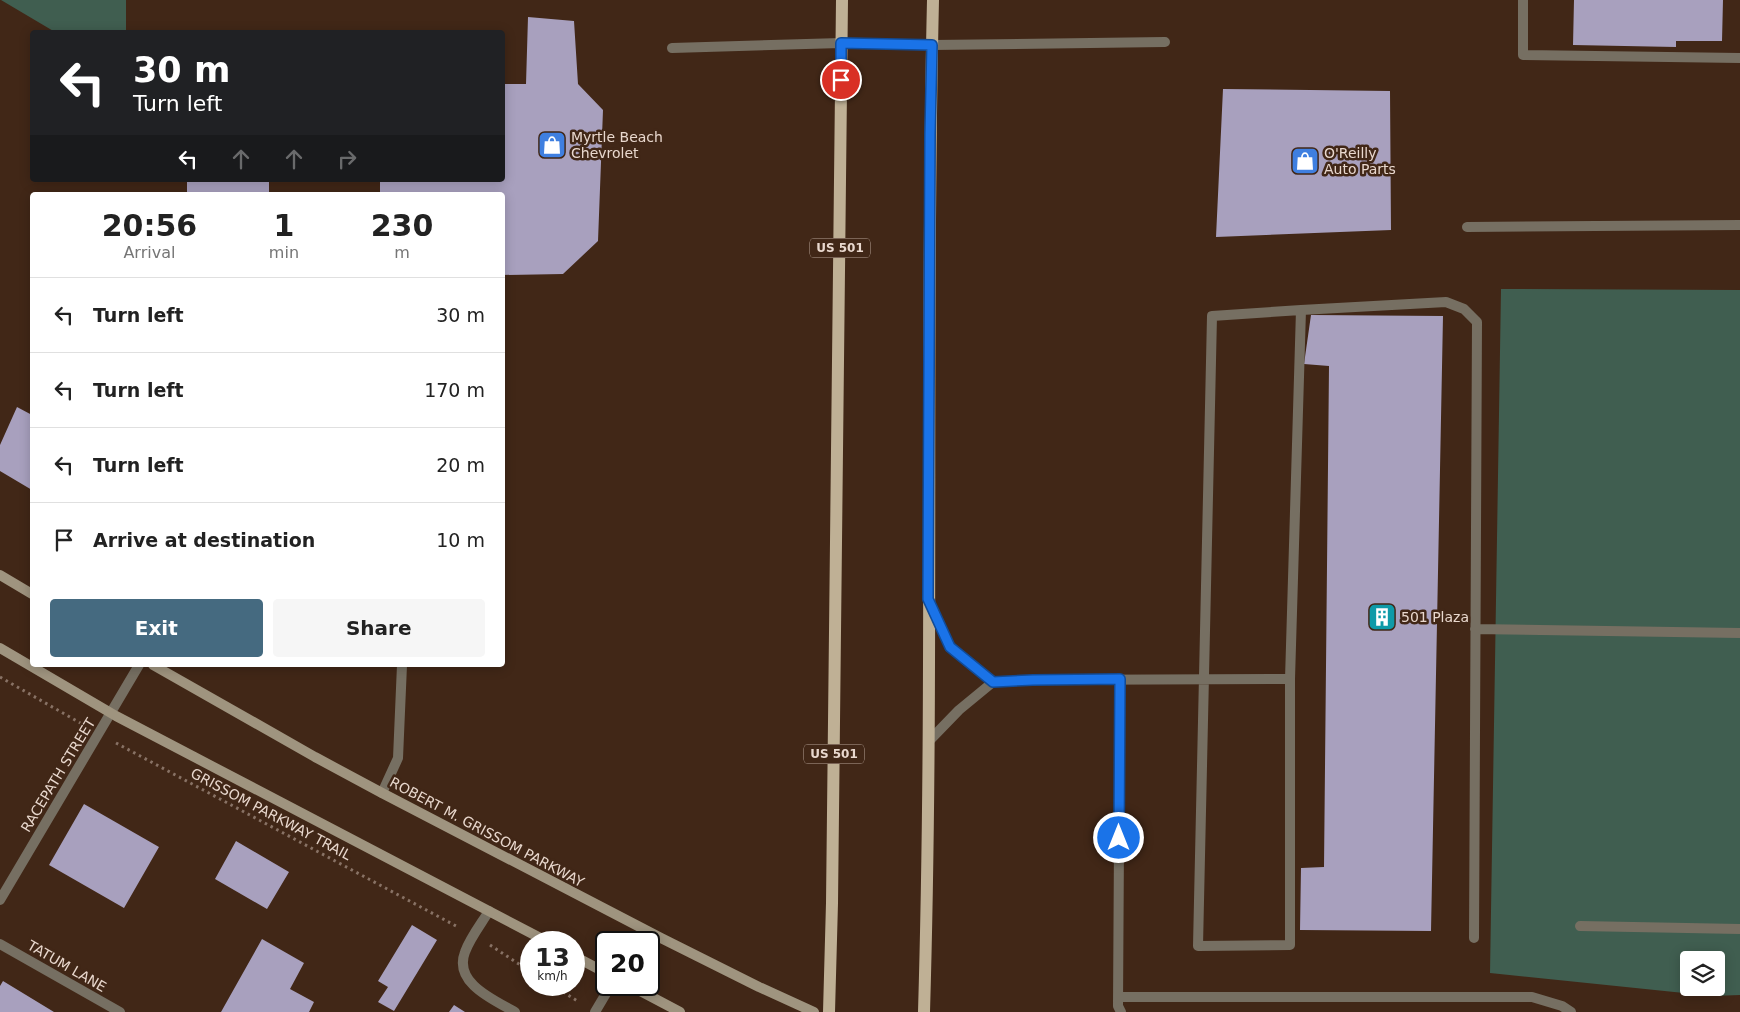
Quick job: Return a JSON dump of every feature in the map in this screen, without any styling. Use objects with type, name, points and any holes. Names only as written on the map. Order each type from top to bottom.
[{"type":"main road","name":"US 501","points":[[829,1012],[833,889],[842,0]]},
{"type":"main road","points":[[924,1012],[928,742],[930,134],[933,0]]},
{"type":"main road","points":[[0,575],[30,593]]},
{"type":"main road","points":[[0,648],[30,666]]},
{"type":"main road","points":[[32,667],[111,713],[527,931]]},
{"type":"main road","name":"ROBERT M. GRISSOM PARKWAY","points":[[157,667],[382,793],[661,938],[758,987],[814,1012]]},
{"type":"main road","points":[[650,996],[680,1012]]},
{"type":"street","points":[[1523,0],[1523,55],[1740,58]]},
{"type":"street","points":[[672,48],[841,43],[932,45],[1166,42]]},
{"type":"street","points":[[1467,227],[1740,225]]},
{"type":"street","points":[[1301,310],[1290,679],[1290,945],[1198,946],[1212,316],[1301,310],[1446,302],[1464,309],[1477,322],[1474,938]]},
{"type":"street","points":[[928,599],[950,647],[993,682]]},
{"type":"street","points":[[1475,629],[1740,633]]},
{"type":"street","name":"RACEPATH STREET","points":[[0,900],[138,667]]},
{"type":"street","points":[[382,793],[398,758],[402,667]]},
{"type":"street","points":[[928,742],[959,710],[993,682],[1120,679],[1290,679]]},
{"type":"street","points":[[1120,679],[1118,1006],[1121,1012]]},
{"type":"street","points":[[489,911],[464,953],[463,970],[478,992],[515,1012]]},
{"type":"street","points":[[1580,926],[1740,929]]},
{"type":"street","name":"TATUM LANE","points":[[0,944],[120,1012]]},
{"type":"street","points":[[595,1012],[604,996]]},
{"type":"street","points":[[1118,997],[1532,997],[1562,1006],[1571,1012]]},
{"type":"path","name":"GRISSOM PARKWAY TRAIL","points":[[0,677],[99,734],[474,936],[520,965]]},
{"type":"path","points":[[569,996],[586,1007]]},
{"type":"green space","points":[[1,0],[126,0],[126,30],[52,30]]},
{"type":"green space","points":[[1501,289],[1740,290],[1740,995],[1725,996],[1725,951],[1680,951],[1680,993],[1490,973]]},
{"type":"building","points":[[1574,0],[1723,0],[1722,41],[1676,41],[1676,47],[1573,45]]},
{"type":"building","name":"Myrtle Beach Chevrolet","points":[[528,17],[574,21],[578,84],[603,110],[598,241],[563,274],[505,275],[505,192],[380,192],[380,182],[505,182],[505,84],[526,84]]},
{"type":"building","name":"O'Reilly Auto Parts","points":[[1223,89],[1390,91],[1391,230],[1216,237]]},
{"type":"building","points":[[187,182],[269,182],[269,192],[187,192]]},
{"type":"building","name":"501 Plaza","points":[[1311,315],[1443,316],[1431,931],[1300,930],[1301,868],[1324,867],[1329,366],[1304,364]]},
{"type":"building","points":[[17,407],[30,414],[30,489],[0,471],[0,445]]},
{"type":"building","points":[[84,804],[159,847],[124,908],[49,865]]},
{"type":"building","points":[[236,841],[289,872],[267,909],[215,879]]},
{"type":"building","points":[[412,925],[437,940],[394,1011],[378,1002],[388,987],[378,981]]},
{"type":"building","points":[[262,939],[304,963],[290,989],[314,1002],[309,1012],[221,1012]]},
{"type":"building","points":[[3,981],[54,1012],[0,1012],[0,986]]},
{"type":"building","points":[[454,1005],[465,1012],[449,1012]]},
{"type":"place","name":"Myrtle Beach Chevrolet","points":[[552,145]]},
{"type":"place","name":"O'Reilly Auto Parts","points":[[1305,161]]},
{"type":"place","name":"501 Plaza","points":[[1382,617]]},
{"type":"route","points":[[841,80],[841,43],[932,45],[928,599],[950,647],[993,682],[1120,679],[1119,838]]}]
